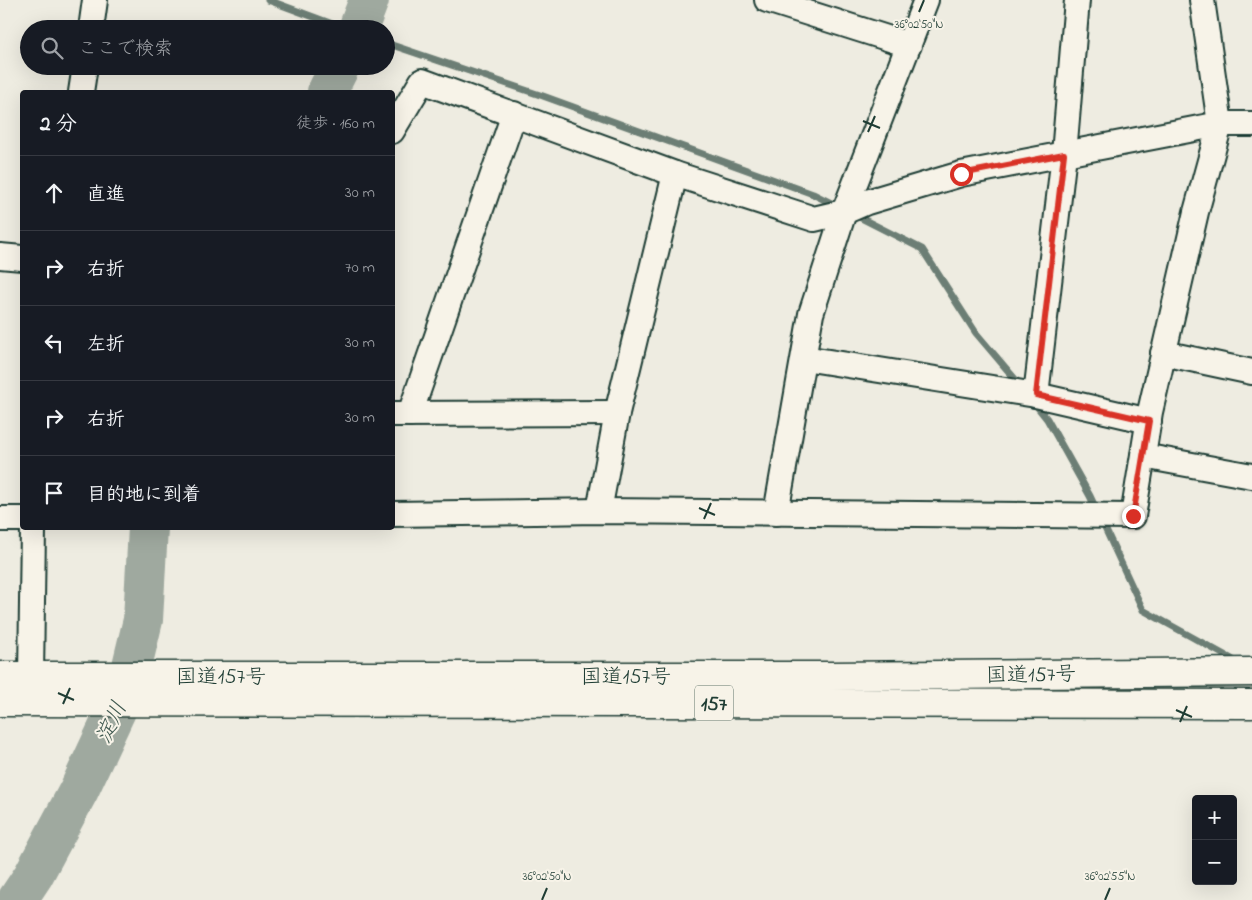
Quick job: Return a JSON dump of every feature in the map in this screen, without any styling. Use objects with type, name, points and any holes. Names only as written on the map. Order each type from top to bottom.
[{"type":"highway","name":"国道157号","points":[[0,676],[831,676],[1252,672]]},
{"type":"highway","name":"国道157号","points":[[0,702],[1252,704]]},
{"type":"street","points":[[92,20],[95,0]]},
{"type":"street","points":[[767,0],[908,45]]},
{"type":"street","points":[[776,513],[811,314],[844,212],[926,0]]},
{"type":"street","points":[[1036,395],[1064,154],[1077,0]]},
{"type":"street","points":[[395,514],[599,510],[1133,516],[1163,353],[1196,212],[1220,124],[1202,0]]},
{"type":"street","points":[[81,90],[84,75]]},
{"type":"street","points":[[395,126],[422,81],[676,174],[814,219],[844,212],[867,202],[961,174],[1220,124],[1252,124]]},
{"type":"street","points":[[514,114],[401,414],[617,413]]},
{"type":"street","points":[[599,510],[617,413],[676,174]]},
{"type":"street","points":[[0,256],[20,258]]},
{"type":"street","points":[[1163,353],[1252,372]]},
{"type":"street","points":[[804,358],[1036,395],[1149,421]]},
{"type":"street","points":[[1143,456],[1252,476]]},
{"type":"street","points":[[0,519],[20,519]]},
{"type":"street","points":[[31,676],[33,530]]},
{"type":"waterway","points":[[268,0],[322,20]]},
{"type":"waterway","name":"淀川","points":[[361,20],[369,0]]},
{"type":"waterway","points":[[395,46],[543,96],[813,194],[839,207]]},
{"type":"waterway","name":"淀川","points":[[328,90],[336,75]]},
{"type":"waterway","points":[[853,214],[922,249],[976,333],[1021,386]]},
{"type":"waterway","points":[[1032,400],[1047,419],[1090,496],[1143,610],[1239,663]]},
{"type":"waterway","name":"淀川","points":[[17,900],[33,876],[79,790],[127,687],[143,620],[148,530]]},
{"type":"route","points":[[961,174],[1064,154],[1036,395],[1149,421],[1133,516]]}]
